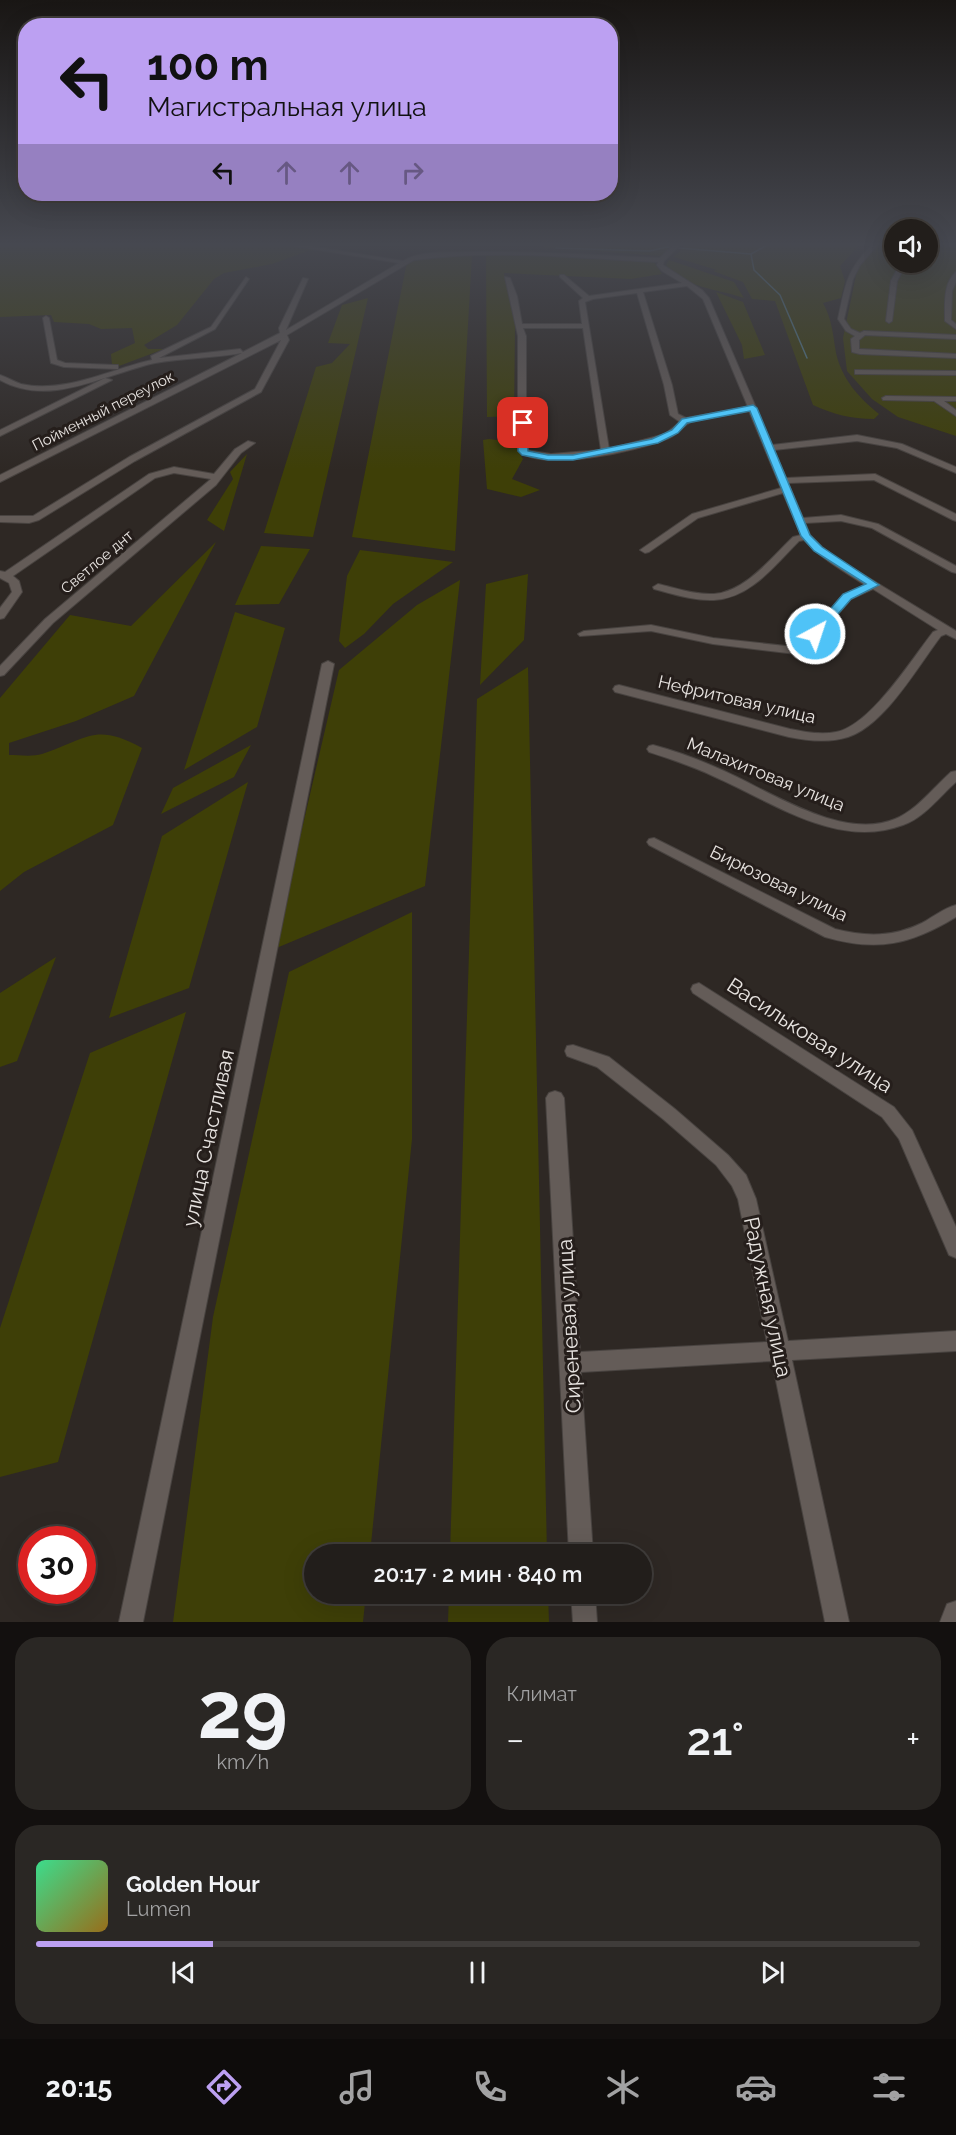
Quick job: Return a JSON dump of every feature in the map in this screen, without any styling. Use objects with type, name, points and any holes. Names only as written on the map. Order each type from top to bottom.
[{"type":"street","points":[[46,319],[54,361],[64,365],[129,368]]},
{"type":"street","points":[[147,363],[213,328],[219,319]]},
{"type":"street","points":[[0,519],[29,520],[36,518],[132,459],[258,390],[285,340],[282,328],[286,319]]},
{"type":"street","name":"Пойменный переулок","points":[[0,479],[312,319]]},
{"type":"street","points":[[518,319],[522,336],[522,451],[530,456],[573,457],[605,451],[667,436],[685,421],[753,408]]},
{"type":"street","points":[[584,319],[605,451]]},
{"type":"street","points":[[648,319],[668,385],[673,414],[685,421]]},
{"type":"street","points":[[715,319],[806,536],[818,549],[951,633]]},
{"type":"street","points":[[841,319],[848,330],[859,335],[956,337]]},
{"type":"street","points":[[519,326],[585,326]]},
{"type":"street","points":[[859,335],[855,339],[855,350],[860,352],[956,356]]},
{"type":"street","points":[[0,377],[19,388],[43,390],[147,363],[256,348]]},
{"type":"street","points":[[0,433],[129,368]]},
{"type":"street","points":[[858,372],[956,373]]},
{"type":"street","points":[[886,398],[956,399]]},
{"type":"street","points":[[936,399],[956,414]]},
{"type":"street","points":[[769,448],[857,438],[899,446],[956,470]]},
{"type":"street","name":"Светлое днт","points":[[0,673],[49,621],[213,483],[230,459],[251,443]]},
{"type":"street","points":[[0,616],[17,592],[14,581],[4,575],[158,473],[174,470],[216,477]]},
{"type":"street","points":[[645,550],[695,516],[784,486],[875,477],[956,518]]},
{"type":"street","points":[[798,521],[841,518],[875,526],[956,570]]},
{"type":"street","points":[[658,587],[714,597],[728,594],[742,588],[796,539],[806,536]]},
{"type":"street","points":[[584,633],[651,628],[713,641],[796,651],[803,648],[847,597],[874,585]]},
{"type":"street","name":"Нефритовая улица","points":[[619,689],[811,738],[838,736],[854,730],[877,710],[937,634],[951,633]]},
{"type":"street","name":"улица Счастливая","points":[[131,1622],[328,664]]},
{"type":"street","name":"Малахитовая улица","points":[[653,749],[699,765],[836,825],[861,828],[884,827],[901,822],[956,775]]},
{"type":"street","name":"Бирюзовая улица","points":[[654,842],[830,933],[852,940],[905,937],[922,932],[956,910]]},
{"type":"street","name":"Васильковая улица","points":[[699,989],[888,1112],[906,1135],[956,1249]]},
{"type":"street","name":"Радужная улица","points":[[573,1051],[603,1062],[669,1114],[722,1160],[739,1181],[747,1199],[814,1501],[837,1622]]},
{"type":"street","name":"Сиреневая улица","points":[[555,1098],[580,1544]]},
{"type":"street","points":[[571,1363],[956,1341]]},
{"type":"street","points":[[584,1604],[585,1622]]},
{"type":"street","points":[[952,1622],[956,1613]]},
{"type":"shaded area","points":[[53,319],[182,319],[177,325],[144,345],[148,349],[164,349],[119,366],[112,365],[111,354],[135,343],[132,328],[101,329],[89,324],[54,322]]},
{"type":"shaded area","points":[[337,319],[363,319],[313,537],[264,533],[316,367],[332,363],[350,344],[328,343]]},
{"type":"shaded area","points":[[396,319],[468,319],[455,551],[352,537]]},
{"type":"shaded area","points":[[486,319],[514,319],[514,416],[487,417]]},
{"type":"shaded area","points":[[729,319],[750,319],[765,355],[744,359],[742,345]]},
{"type":"shaded area","points":[[781,319],[829,319],[842,371],[864,401],[879,414],[874,419],[850,417],[813,405]]},
{"type":"shaded area","points":[[847,319],[956,319],[956,436],[898,417],[872,399],[847,371],[843,338]]},
{"type":"shaded area","points":[[483,440],[513,442],[523,459],[512,479],[540,490],[521,497],[487,489]]},
{"type":"shaded area","points":[[247,454],[224,531],[207,520],[233,479],[230,472]]},
{"type":"shaded area","points":[[216,542],[134,696],[76,721],[9,743],[9,755],[42,754],[81,739],[102,735],[126,740],[142,748],[113,825],[24,872],[0,891],[0,698],[70,615],[131,626]]},
{"type":"shaded area","points":[[261,546],[310,549],[279,604],[235,605]]},
{"type":"shaded area","points":[[360,550],[453,562],[393,604],[364,634],[345,648],[339,641],[347,576]]},
{"type":"shaded area","points":[[528,574],[524,640],[480,685],[486,584]]},
{"type":"shaded area","points":[[460,580],[425,886],[274,949],[339,670],[417,605]]},
{"type":"shaded area","points":[[235,612],[285,628],[257,727],[184,770]]},
{"type":"shaded area","points":[[528,667],[547,1544],[450,1544],[477,699]]},
{"type":"shaded area","points":[[251,745],[234,777],[161,814],[173,788]]},
{"type":"shaded area","points":[[248,782],[189,988],[109,1018],[162,836]]},
{"type":"shaded area","points":[[412,912],[412,1139],[371,1544],[304,1544],[304,1604],[365,1604],[363,1622],[173,1622],[213,1317],[289,972]]},
{"type":"shaded area","points":[[56,957],[17,1061],[0,1067],[0,993]]},
{"type":"shaded area","points":[[186,1012],[58,1462],[0,1477],[0,1328],[90,1053]]},
{"type":"shaded area","points":[[449,1604],[548,1604],[549,1622],[448,1622]]},
{"type":"waterway","points":[[790,319],[807,358]]},
{"type":"route","points":[[523,423],[522,451],[525,454],[548,458],[573,457],[655,441],[675,432],[685,421],[753,408],[785,490],[806,536],[818,549],[837,563],[874,585],[854,591],[815,634]]}]
